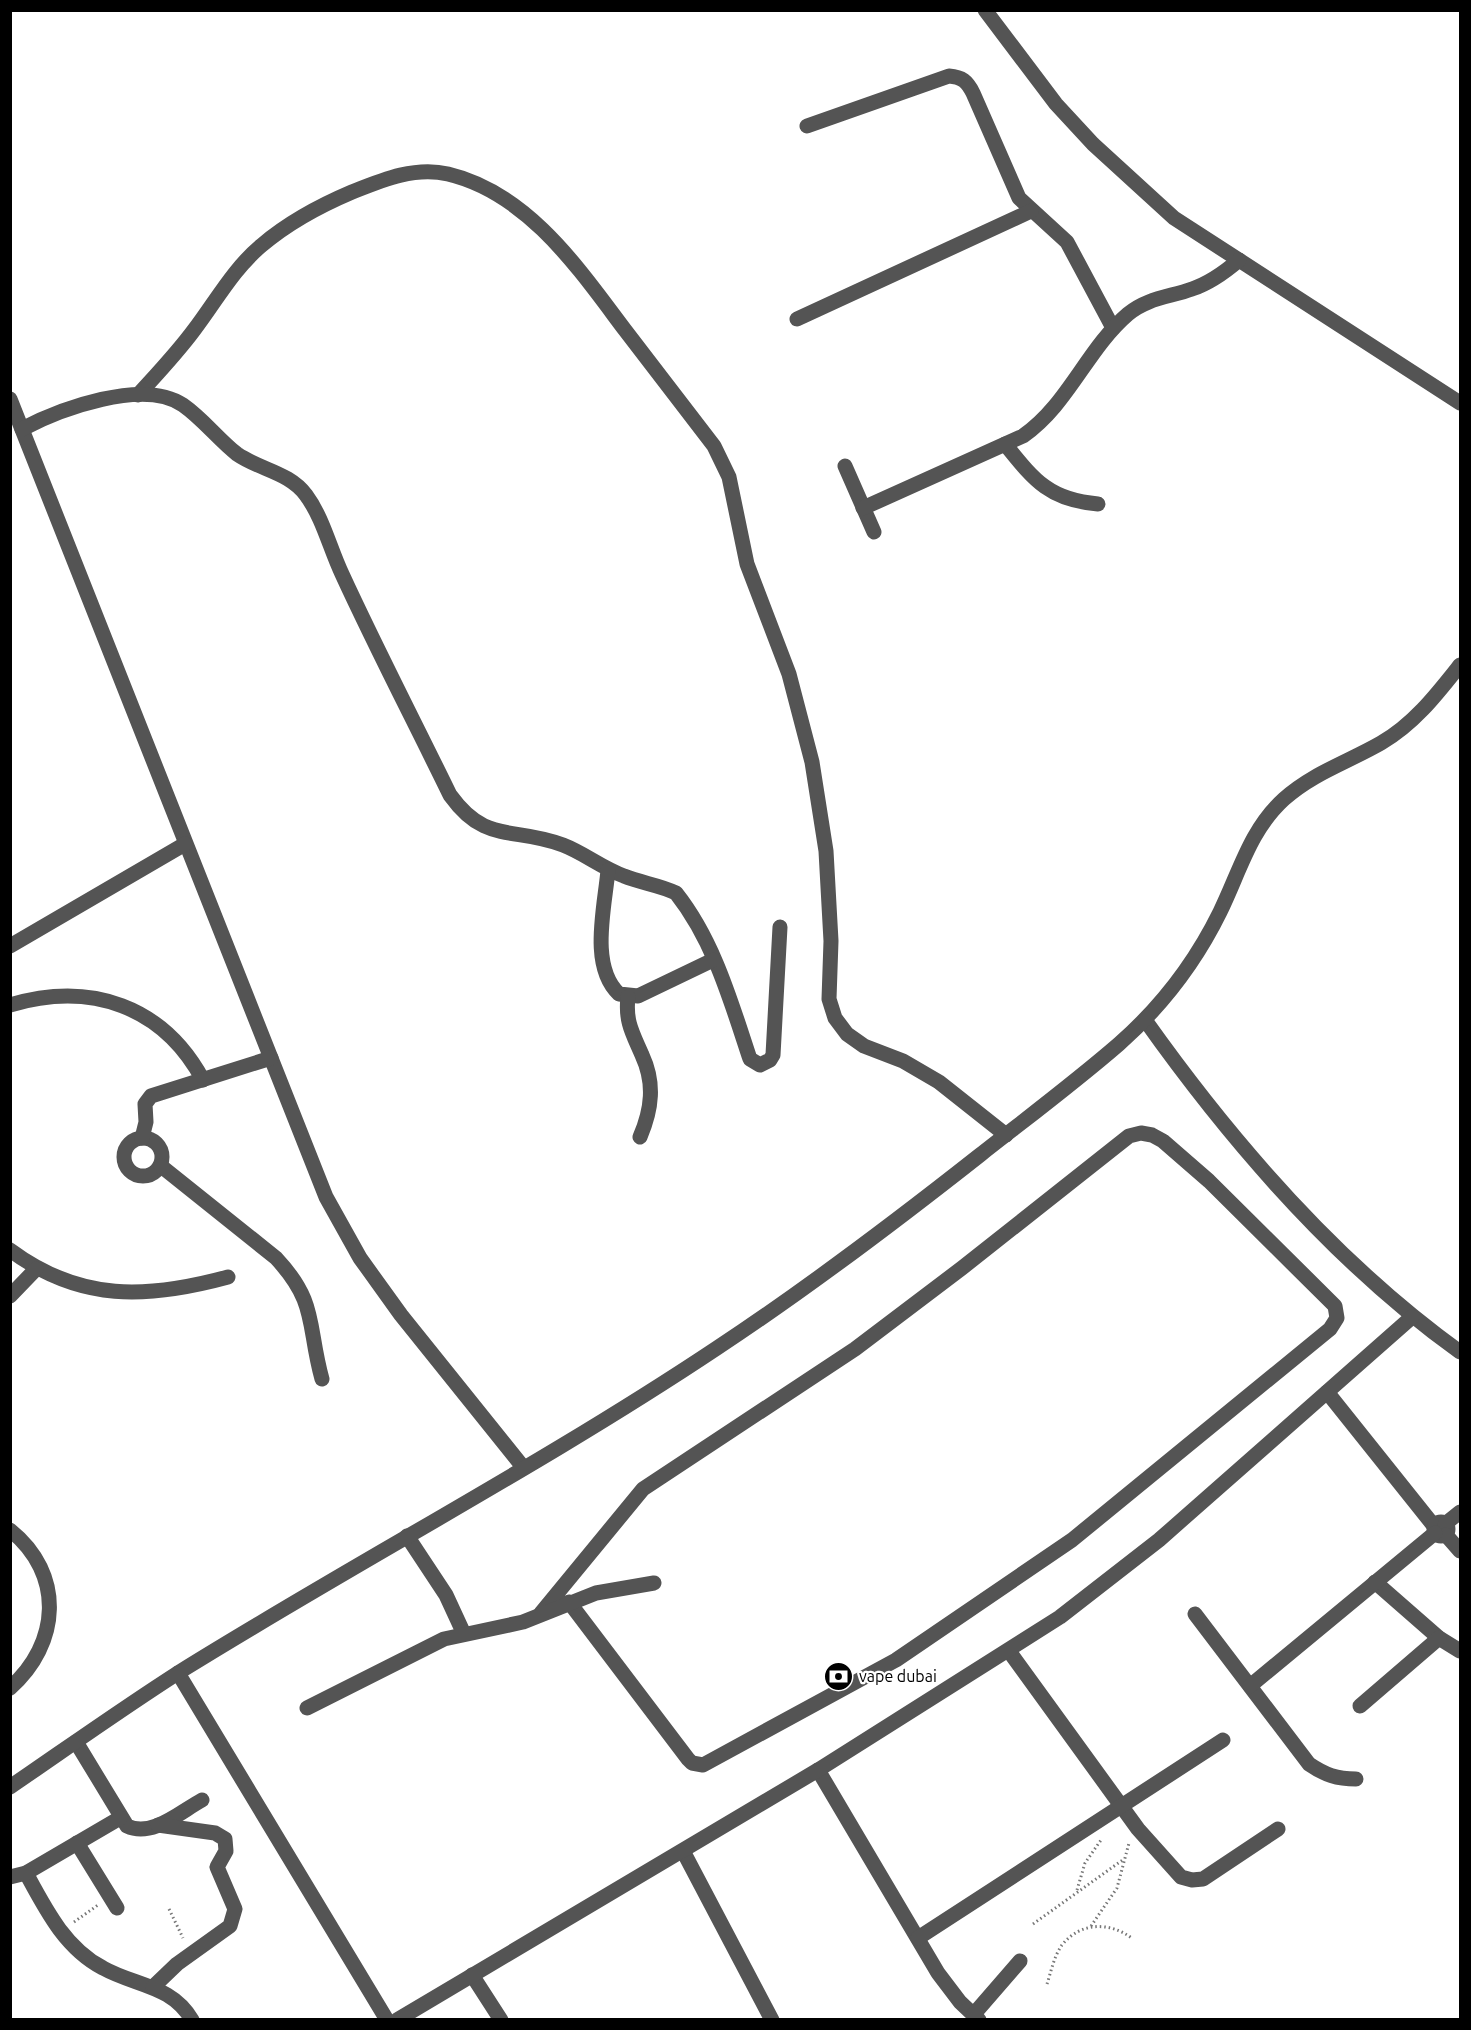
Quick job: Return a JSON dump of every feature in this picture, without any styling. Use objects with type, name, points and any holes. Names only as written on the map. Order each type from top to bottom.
[{"type":"street","points":[[985,10],[1056,104],[1093,144],[1174,218],[1458,401]]},
{"type":"street","points":[[807,126],[949,76],[959,77],[968,83],[1011,183],[1031,211],[1057,230],[1067,242],[1113,328]]},
{"type":"street","points":[[138,395],[191,335],[236,270],[262,244],[295,219],[330,201],[381,180],[413,172],[446,173],[478,183],[531,220],[575,264],[714,446],[729,477],[747,564],[789,674],[812,762],[826,851],[831,941],[829,999],[835,1018],[847,1034],[939,1082],[1006,1134]]},
{"type":"street","points":[[797,319],[1031,211]]},
{"type":"street","points":[[863,508],[1023,436],[1039,425],[1113,328],[1130,312],[1150,301],[1209,283],[1239,260]]},
{"type":"street","points":[[22,429],[81,404],[138,395],[160,397],[183,405],[238,454],[296,483],[307,496],[440,774],[463,813],[482,827],[562,845],[589,857],[608,870],[676,893],[713,960],[736,1008],[750,1059],[754,1063],[766,1064],[773,1055],[780,927]]},
{"type":"street","points":[[10,399],[326,1197],[360,1258],[401,1316],[523,1467]]},
{"type":"street","points":[[1005,444],[1028,473],[1047,491],[1071,502],[1098,504]]},
{"type":"street","points":[[845,466],[874,532]]},
{"type":"street","points":[[10,1787],[178,1673],[619,1411],[783,1303],[904,1215],[1145,1020],[1176,986],[1202,948],[1222,908],[1238,865],[1257,830],[1283,800],[1314,776],[1382,743],[1412,721],[1461,665]]},
{"type":"street","points":[[10,946],[185,844]]},
{"type":"street","points":[[608,870],[602,931],[604,964],[613,988],[628,997],[646,993],[713,960]]},
{"type":"street","points":[[10,1005],[60,997],[98,998],[135,1009],[166,1030],[192,1059],[203,1080]]},
{"type":"street","points":[[628,997],[627,1023],[650,1074],[652,1096],[648,1117],[640,1137]]},
{"type":"street","points":[[1145,1020],[1240,1146],[1349,1259],[1412,1317],[1461,1352]]},
{"type":"street","points":[[142,1138],[147,1100],[271,1058]]},
{"type":"street","points":[[541,1613],[643,1489],[855,1349],[1129,1136],[1141,1133],[1152,1135],[1162,1141],[1209,1181],[1335,1306],[1337,1318],[1330,1329],[1072,1540],[896,1660],[704,1765],[692,1763],[688,1759],[568,1602]]},
{"type":"street","points":[[149,1138],[160,1146],[163,1159],[161,1166],[157,1171],[138,1176],[127,1168],[124,1154],[126,1148],[130,1143],[149,1138]]},
{"type":"street","points":[[161,1166],[276,1258],[292,1275],[304,1295],[311,1315],[316,1358],[322,1379]]},
{"type":"street","points":[[10,1250],[36,1269],[82,1286],[131,1293],[180,1290],[228,1277]]},
{"type":"street","points":[[10,1296],[36,1269]]},
{"type":"street","points":[[397,2019],[818,1770],[1060,1617],[1135,1560],[1412,1317]]},
{"type":"street","points":[[1327,1392],[1440,1529],[1461,1551]]},
{"type":"street","points":[[1250,1686],[1461,1512]]},
{"type":"street","points":[[10,1530],[21,1539],[39,1564],[48,1593],[50,1617],[43,1647],[28,1672],[10,1688]]},
{"type":"street","points":[[407,1536],[446,1595],[464,1634]]},
{"type":"street","points":[[1375,1582],[1439,1638],[1461,1651]]},
{"type":"street","points":[[307,1708],[423,1647],[464,1634],[503,1628],[596,1593],[654,1583]]},
{"type":"street","points":[[1195,1614],[1309,1764],[1323,1774],[1339,1779],[1356,1779]]},
{"type":"street","points":[[1360,1706],[1439,1638]]},
{"type":"street","points":[[1008,1651],[1138,1829],[1181,1877],[1192,1881],[1203,1879],[1278,1829]]},
{"type":"street","points":[[178,1673],[387,2019]]},
{"type":"street","points":[[918,1938],[1223,1740]]},
{"type":"street","points":[[76,1742],[120,1818],[127,1826],[138,1831],[149,1830],[202,1800]]},
{"type":"street","points":[[818,1770],[948,1988],[977,2017],[1020,1961]]},
{"type":"street","points":[[10,1877],[26,1874],[120,1818]]},
{"type":"street","points":[[153,1987],[190,1954],[225,1932],[234,1918],[232,1901],[217,1868],[227,1845],[225,1839],[215,1833],[158,1825]]},
{"type":"street","points":[[77,1844],[113,1903]]},
{"type":"street","points":[[682,1851],[772,2019]]},
{"type":"street","points":[[26,1874],[60,1931],[81,1953],[102,1968],[153,1987],[179,2001],[192,2019]]},
{"type":"street","points":[[472,1975],[501,2019]]},
{"type":"path","points":[[1091,1926],[1117,1888],[1124,1858],[1131,1839],[1138,1829]]},
{"type":"path","points":[[1076,1892],[1085,1863],[1104,1837]]},
{"type":"path","points":[[1033,1924],[1124,1858]]},
{"type":"path","points":[[60,1931],[113,1903]]},
{"type":"path","points":[[169,1909],[190,1954]]},
{"type":"path","points":[[1047,1984],[1062,1945],[1080,1931],[1091,1926],[1114,1928],[1133,1939]]},
{"type":"place","name":"vape dubai","points":[[838,1676]]}]
